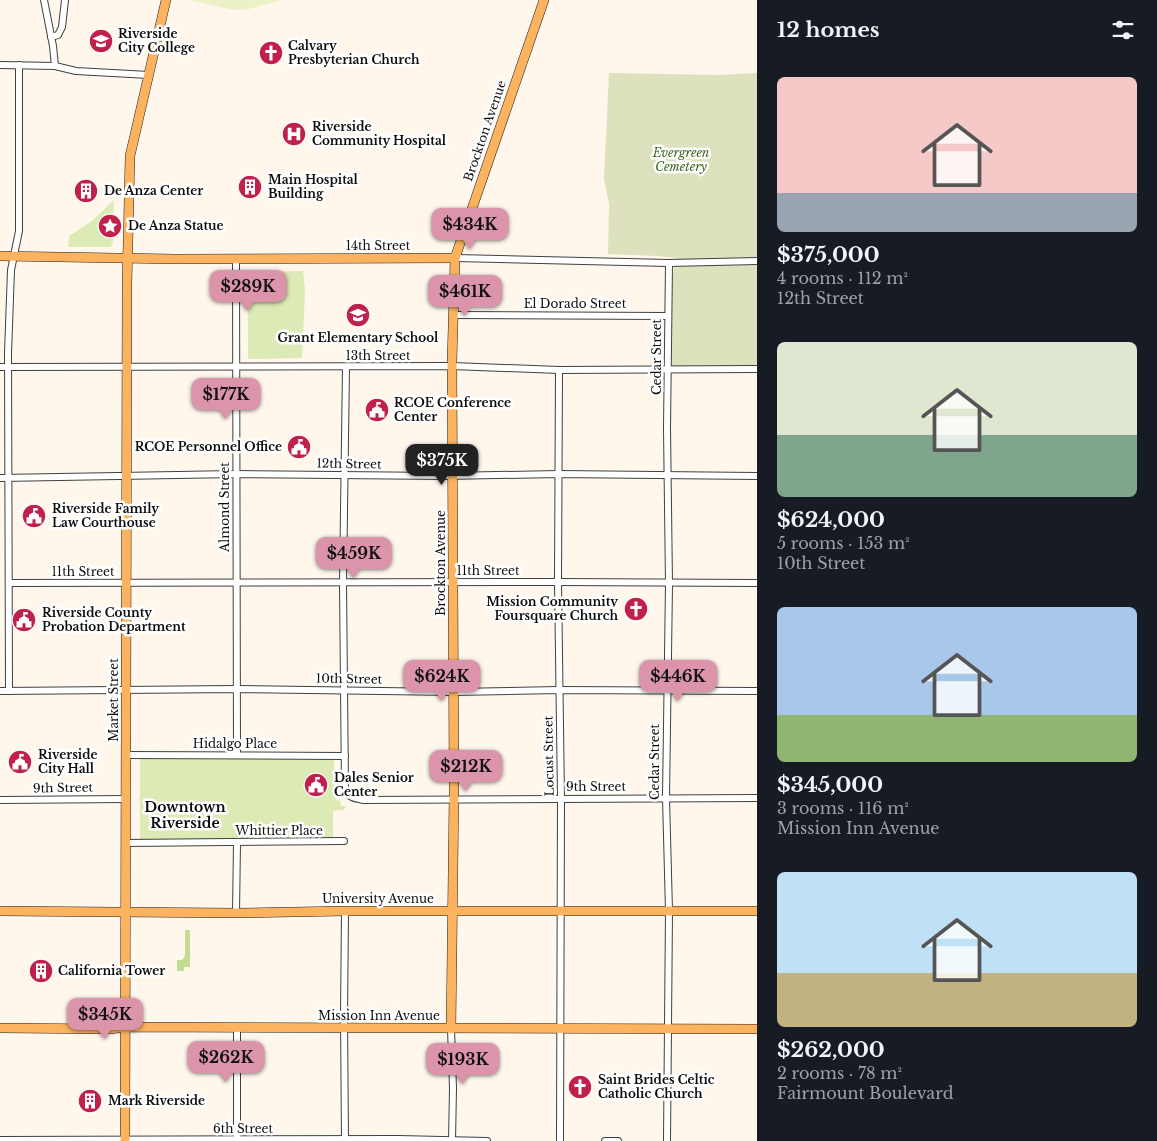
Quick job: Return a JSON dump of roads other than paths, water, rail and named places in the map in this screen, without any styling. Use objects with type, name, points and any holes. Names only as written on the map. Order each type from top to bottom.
[{"type":"main road","name":"Market Street","points":[[124,1141],[126,368],[130,156],[166,0]]},
{"type":"main road","name":"Brockton Avenue","points":[[451,1029],[451,911],[454,800],[452,366],[455,258],[544,0]]},
{"type":"main road","name":"14th Street","points":[[0,256],[127,259],[455,258]]},
{"type":"main road","name":"University Avenue","points":[[0,911],[236,913],[345,911],[757,911]]},
{"type":"main road","name":"Mission Inn Avenue","points":[[0,1028],[757,1030]]},
{"type":"street","points":[[44,0],[55,66]]},
{"type":"street","points":[[51,37],[58,35],[62,27],[65,0]]},
{"type":"street","points":[[0,65],[55,66],[76,71],[149,75]]},
{"type":"street","points":[[9,691],[8,367],[11,270],[19,231],[19,65]]},
{"type":"street","name":"14th Street","points":[[455,258],[669,263],[757,261]]},
{"type":"street","name":"Almond Street","points":[[236,259],[238,366],[236,474],[237,755]]},
{"type":"street","name":"Cedar Street","points":[[667,1141],[669,911],[666,798],[669,584],[669,263]]},
{"type":"street","name":"El Dorado Street","points":[[453,315],[668,316]]},
{"type":"street","name":"13th Street","points":[[0,367],[452,366],[559,370],[757,369]]},
{"type":"street","points":[[345,756],[343,584],[346,367]]},
{"type":"street","name":"Locust Street","points":[[559,370],[560,1141]]},
{"type":"street","name":"12th Street","points":[[0,478],[236,474],[757,476]]},
{"type":"street","name":"11th Street","points":[[9,584],[757,583]]},
{"type":"street","name":"10th Street","points":[[0,691],[237,689],[453,692],[558,690],[757,691]]},
{"type":"street","name":"Hidalgo Place","points":[[126,755],[345,756]]},
{"type":"street","name":"9th Street","points":[[345,756],[347,794],[350,797],[363,800],[757,798]]},
{"type":"street","name":"9th Street","points":[[0,800],[126,799]]},
{"type":"street","name":"Whittier Place","points":[[125,843],[344,841]]},
{"type":"street","points":[[236,913],[237,842]]},
{"type":"street","points":[[345,911],[344,1028],[346,1140]]},
{"type":"street","points":[[237,1028],[237,1140]]},
{"type":"street","name":"Brockton Avenue","points":[[451,1029],[452,1141]]},
{"type":"street","name":"6th Street","points":[[0,1140],[398,1139],[487,1141]]},
{"type":"street","points":[[605,1141],[618,1141]]},
{"type":"place","name":"Riverside City College","points":[[101,41]]},
{"type":"place","name":"Calvary Presbyterian Church","points":[[271,53]]},
{"type":"place","name":"Riverside Community Hospital","points":[[294,134]]},
{"type":"place","name":"Main Hospital Building","points":[[250,187]]},
{"type":"place","name":"De Anza Center","points":[[86,191]]},
{"type":"place","name":"De Anza Statue","points":[[110,226]]},
{"type":"place","name":"Grant Elementary School","points":[[358,315]]},
{"type":"place","name":"RCOE Conference Center","points":[[377,410]]},
{"type":"place","name":"RCOE Personnel Office","points":[[299,447]]},
{"type":"place","name":"Riverside Family Law Courthouse","points":[[34,516]]},
{"type":"place","name":"Mission Community Foursquare Church","points":[[636,609]]},
{"type":"place","name":"Riverside County Probation Department","points":[[24,620]]},
{"type":"place","name":"Riverside City Hall","points":[[20,762]]},
{"type":"place","name":"Dales Senior Center","points":[[316,785]]},
{"type":"place","name":"California Tower","points":[[41,971]]},
{"type":"place","name":"Saint Brides Celtic Catholic Church","points":[[580,1087]]},
{"type":"place","name":"Mark Riverside","points":[[90,1101]]},
{"type":"district","name":"Downtown Riverside","points":[[185,816]]},
{"type":"park label","name":"Evergreen Cemetery","points":[[681,160]]}]
